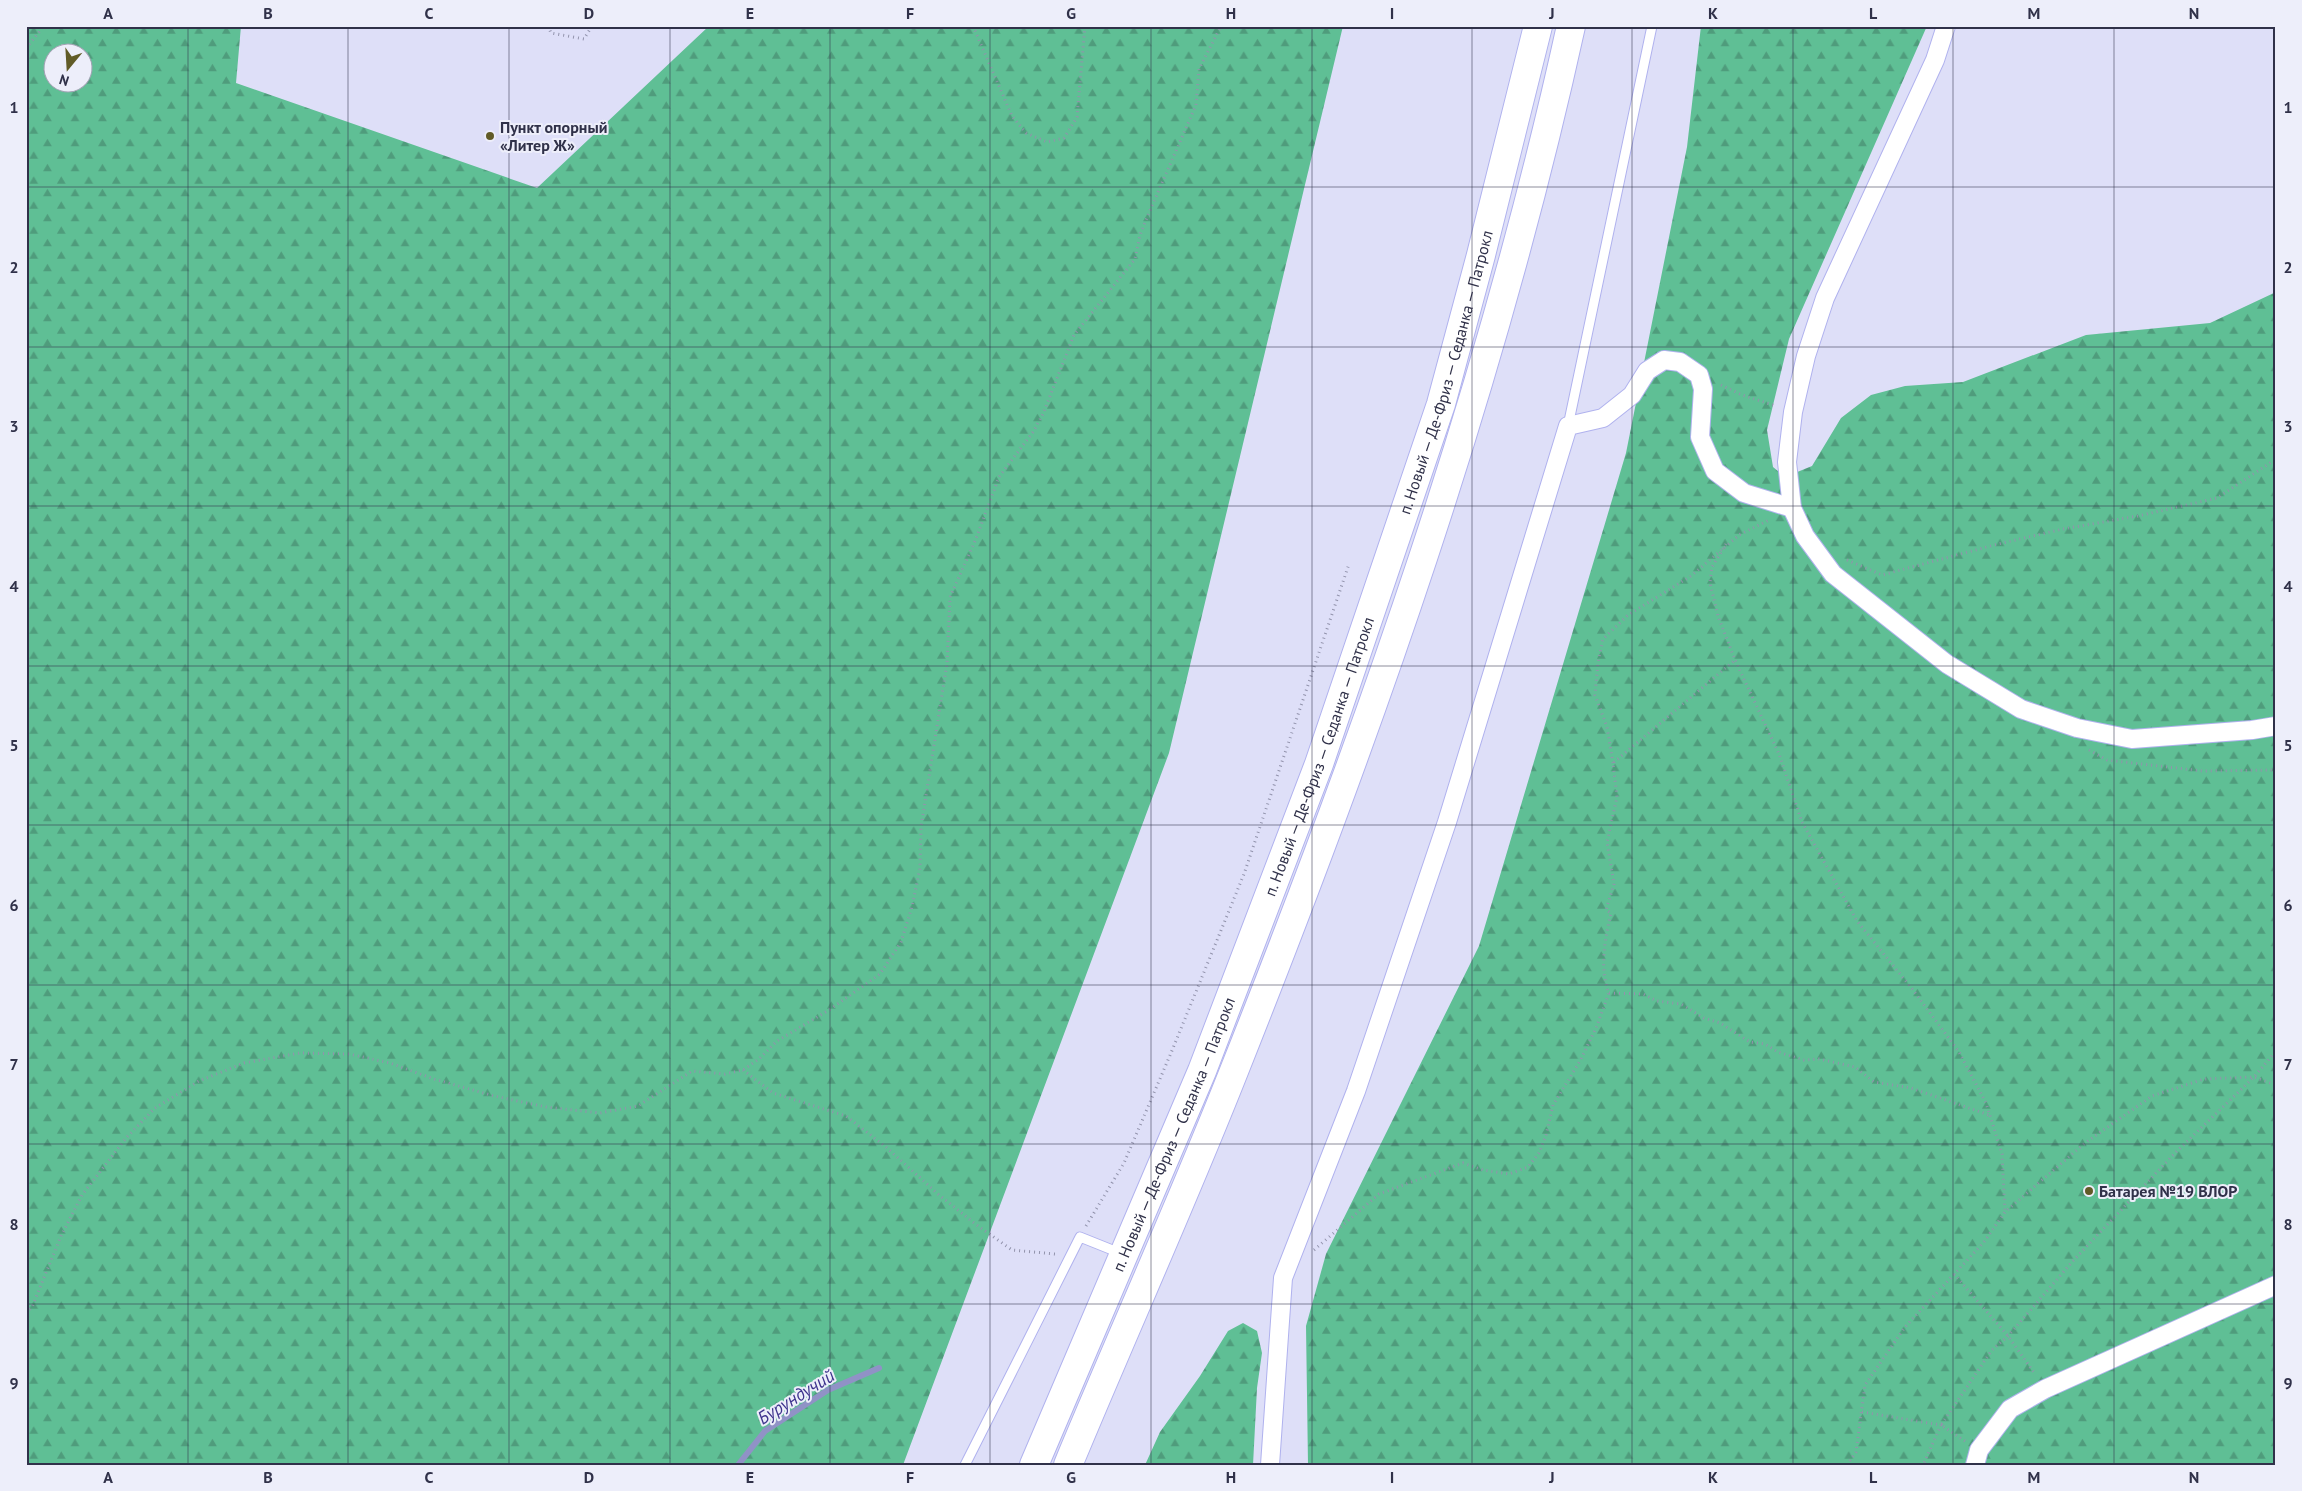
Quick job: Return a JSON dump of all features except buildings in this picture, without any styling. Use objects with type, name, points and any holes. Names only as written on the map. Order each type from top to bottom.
[{"type":"highway","name":"п. Новый — Де-Фриз — Седанка — Патрокл","points":[[1034,1465],[1202,1071],[1319,764],[1441,404],[1481,255],[1538,26]]},
{"type":"highway","name":"п. Новый — Де-Фриз — Седанка — Патрокл","points":[[1068,1465],[1231,1079],[1349,774],[1470,414],[1550,120],[1571,26]]},
{"type":"street","points":[[1946,26],[1935,60],[1826,298],[1806,356],[1793,412],[1787,462],[1792,508],[1805,536],[1833,574],[1947,664],[2021,709],[2077,728],[2132,739],[2252,730],[2276,726]]},
{"type":"street","points":[[1270,1465],[1283,1278],[1356,1091],[1447,822],[1568,426],[1603,418],[1632,395],[1647,371],[1664,360],[1680,362],[1699,375],[1703,389],[1700,437],[1715,471],[1744,493],[1792,508]]},
{"type":"street","points":[[1977,1458],[2010,1409],[2045,1389],[2276,1285]]},
{"type":"lane","points":[[1568,426],[1652,26]]},
{"type":"lane","points":[[965,1465],[1080,1237],[1115,1251]]},
{"type":"path","points":[[26,48],[40,31],[41,26]]},
{"type":"path","points":[[548,26],[552,33],[584,39],[592,26]]},
{"type":"path","points":[[973,26],[1012,116],[1026,133],[1047,142],[1064,138],[1077,117],[1086,26]]},
{"type":"path","points":[[26,1313],[32,1307],[61,1236],[82,1195],[127,1137],[155,1108],[199,1081],[244,1063],[300,1053],[349,1054],[390,1063],[434,1079],[494,1096],[546,1107],[600,1114],[638,1106],[692,1071],[725,1074],[743,1070],[759,1059],[777,1041],[829,1010],[880,974],[901,942],[912,907],[920,868],[921,827],[947,663],[950,597],[975,541],[1000,477],[1033,432],[1043,414],[1074,335],[1135,259],[1140,235],[1196,105],[1199,68],[1221,26]]},
{"type":"path","points":[[1699,375],[1742,395],[1793,412]]},
{"type":"path","points":[[1846,560],[1882,575],[2007,541],[2217,498],[2276,459]]},
{"type":"path","points":[[1312,1252],[1379,1194],[1463,1163],[1484,1170],[1509,1174],[1528,1167],[1539,1153],[1546,1136],[1553,1106],[1580,1061],[1596,1028],[1609,993],[1604,980],[1604,940],[1611,913],[1606,910],[1614,884],[1607,842],[1617,797],[1607,727],[1595,695],[1598,662],[1603,639],[1628,615],[1691,576],[1739,534],[1792,508]]},
{"type":"path","points":[[1726,544],[1712,567],[1710,583],[1718,616],[1735,660],[1779,754],[1802,822],[1852,913],[1959,1052],[1986,1103],[2002,1154],[2004,1212]]},
{"type":"path","points":[[1080,1237],[1124,1162],[1244,874],[1349,564]]},
{"type":"path","points":[[1613,763],[1735,660]]},
{"type":"path","points":[[2077,728],[2090,752],[2106,760],[2202,772],[2276,770]]},
{"type":"path","points":[[1609,993],[1643,994],[1657,1001],[1681,1004],[1704,1018],[1720,1023],[1750,1042],[1765,1044],[1778,1052],[1804,1060],[1819,1059],[1855,1067],[1874,1082],[1911,1088],[1989,1115]]},
{"type":"path","points":[[1924,1465],[1942,1425],[1992,1350],[2008,1336],[2072,1262],[2175,1153],[2254,1077],[2276,1051]]},
{"type":"path","points":[[743,1070],[773,1093],[846,1116],[886,1147],[978,1226],[1012,1250],[1071,1256]]},
{"type":"path","points":[[1847,1465],[1856,1452],[1865,1385],[1905,1327],[1984,1242],[2004,1212],[2085,1143],[2152,1096],[2204,1079],[2254,1077],[2276,1085]]},
{"type":"path","points":[[1954,1274],[2008,1336],[2045,1389]]},
{"type":"path","points":[[1862,1412],[1942,1425],[1977,1458]]},
{"type":"green space","points":[[26,26],[241,26],[236,83],[537,188],[709,26],[1343,26],[1169,753],[903,1465],[26,1465]]},
{"type":"green space","points":[[1701,26],[1927,26],[1789,339],[1767,430],[1773,467],[1785,477],[1812,466],[1841,418],[1871,395],[1905,386],[1963,382],[2086,335],[2210,323],[2276,292],[2276,1465],[1308,1465],[1306,1326],[1326,1254],[1479,946],[1626,453],[1687,147]]},
{"type":"green space","points":[[1243,1323],[1257,1331],[1262,1353],[1257,1388],[1253,1465],[1145,1465],[1160,1432],[1200,1376],[1228,1331]]},
{"type":"waterway","name":"Бурундучий","points":[[738,1465],[765,1431],[828,1390],[879,1368]]},
{"type":"place","name":"Пункт опорный «Литер Ж»","points":[[490,136]]},
{"type":"place","name":"Батарея №19 ВЛОР","points":[[2089,1191]]}]
